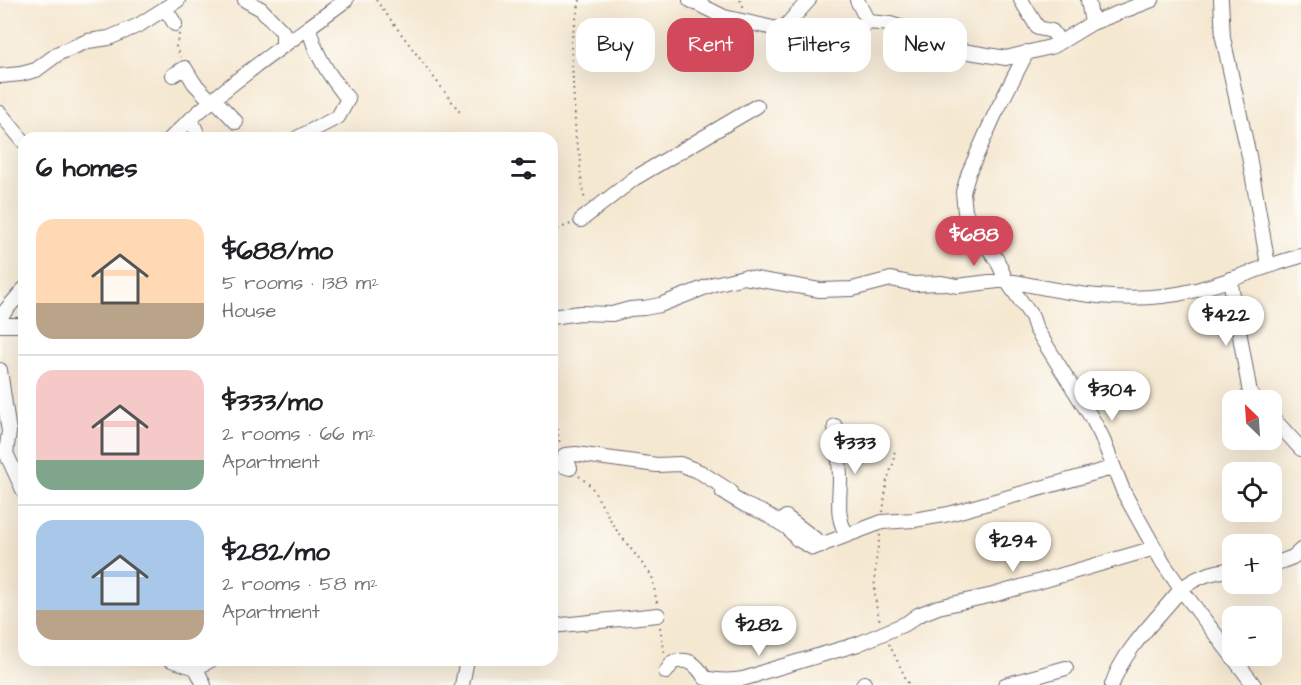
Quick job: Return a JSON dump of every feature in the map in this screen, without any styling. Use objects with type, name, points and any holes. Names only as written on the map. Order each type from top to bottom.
[{"type":"street","points":[[0,76],[36,70],[59,52],[88,41],[109,38],[139,25],[178,0]]},
{"type":"street","points":[[245,0],[261,9],[283,32],[283,46]]},
{"type":"street","points":[[177,132],[212,100],[346,0]]},
{"type":"street","points":[[690,0],[724,17],[766,26]]},
{"type":"street","points":[[793,18],[809,0]]},
{"type":"street","points":[[857,0],[866,18]]},
{"type":"street","points":[[1021,0],[1038,28],[1052,31],[1060,42]]},
{"type":"street","points":[[1088,0],[1092,23]]},
{"type":"street","points":[[871,22],[890,24],[914,31],[936,42],[963,51],[1006,58],[1054,46],[1092,23],[1152,0]]},
{"type":"street","points":[[1221,0],[1223,38],[1249,156],[1268,265]]},
{"type":"street","points":[[165,8],[175,24]]},
{"type":"street","points":[[309,27],[312,44],[335,84],[348,99],[338,117],[309,132]]},
{"type":"street","points":[[1027,52],[995,114],[969,172],[963,192],[965,212],[997,260],[1005,280],[1032,317],[1036,329],[1093,420],[1124,493],[1155,548],[1181,590],[1254,685]]},
{"type":"street","points":[[179,71],[236,122]]},
{"type":"street","points":[[581,220],[635,178],[757,106]]},
{"type":"street","points":[[0,113],[18,135]]},
{"type":"street","points":[[191,119],[196,132]]},
{"type":"street","points":[[558,316],[580,313],[612,314],[630,309],[644,309],[714,284],[744,277],[820,290],[852,289],[891,279],[914,284],[942,283],[957,286],[1005,280],[1098,297],[1152,297],[1191,291],[1301,256]]},
{"type":"street","points":[[1230,279],[1249,390]]},
{"type":"street","points":[[0,317],[18,297]]},
{"type":"street","points":[[0,325],[18,325]]},
{"type":"street","points":[[0,370],[9,432],[6,453],[18,479]]},
{"type":"street","points":[[835,426],[840,481],[839,505],[843,530],[848,535]]},
{"type":"street","points":[[1282,428],[1301,449]]},
{"type":"street","points":[[570,468],[565,455],[576,454],[657,465],[680,464],[700,472],[724,488],[723,492],[745,506],[764,513],[788,528],[797,539],[813,548],[882,522],[914,520],[949,514],[1112,468]]},
{"type":"street","points":[[558,464],[570,468]]},
{"type":"street","points":[[666,672],[673,662],[687,660],[696,664],[705,678],[720,682],[749,679],[763,672],[858,644],[938,607],[993,595],[1155,548]]},
{"type":"street","points":[[1282,561],[1293,557],[1301,550]]},
{"type":"street","points":[[1112,685],[1115,675],[1131,650],[1181,590],[1191,581],[1222,570]]},
{"type":"street","points":[[558,625],[658,615]]},
{"type":"street","points":[[190,666],[196,668],[200,666]]},
{"type":"street","points":[[462,685],[466,666]]},
{"type":"street","points":[[196,668],[204,685]]},
{"type":"street","points":[[1005,685],[1066,668]]},
{"type":"path","points":[[376,0],[462,115]]},
{"type":"path","points":[[558,229],[581,220],[585,205],[580,169],[581,159],[576,142],[572,42],[580,0]]},
{"type":"path","points":[[175,24],[179,35],[176,47],[179,71]]},
{"type":"path","points":[[558,432],[561,446]]},
{"type":"path","points":[[895,450],[895,458],[885,487],[874,586],[877,610],[884,632],[909,685]]},
{"type":"path","points":[[570,468],[591,486],[617,531],[652,576],[666,672]]}]
